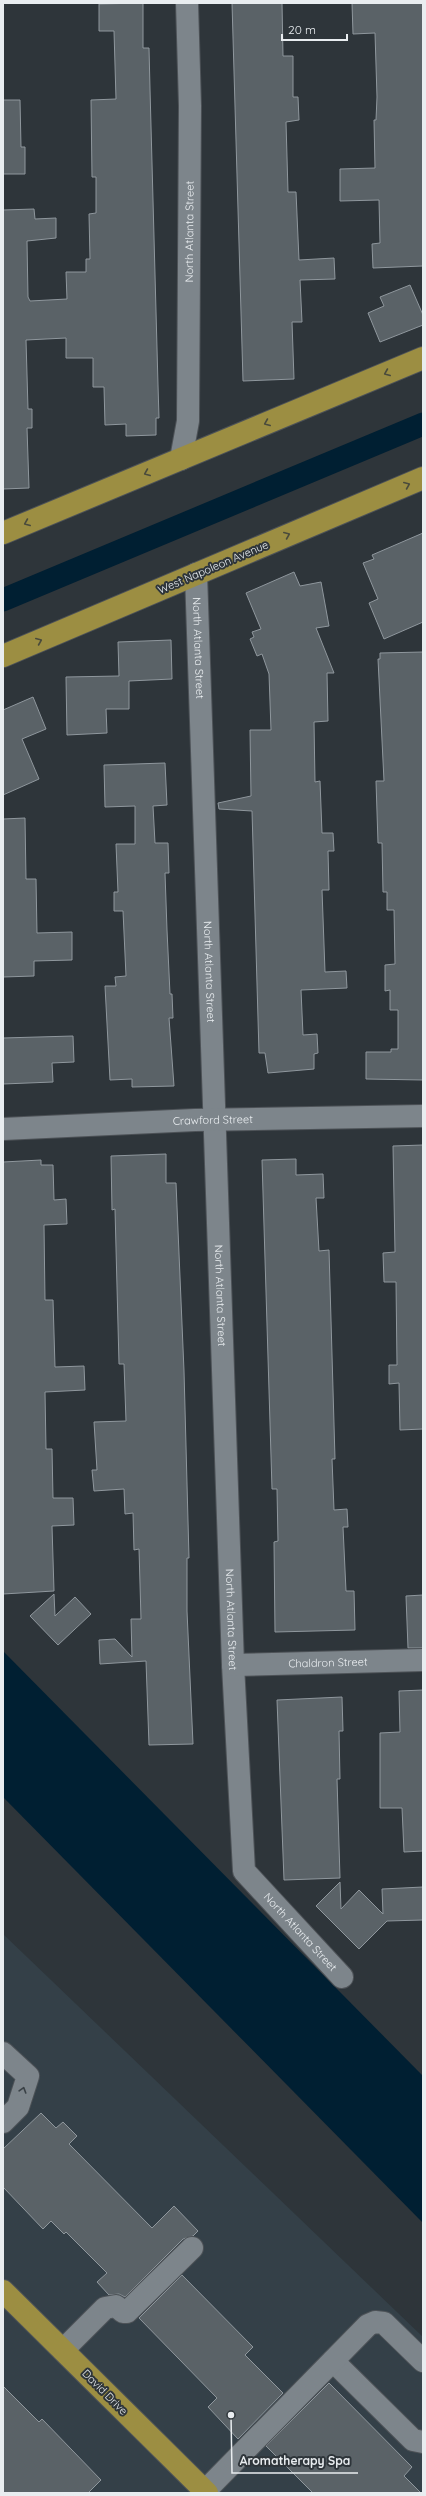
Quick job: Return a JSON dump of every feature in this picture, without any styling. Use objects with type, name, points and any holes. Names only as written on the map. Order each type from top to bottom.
[{"type":"main road","points":[[3,534],[423,358]]},
{"type":"main road","name":"West Napoleon Avenue","points":[[3,656],[423,478]]},
{"type":"main road","name":"David Drive","points":[[3,2291],[206,2492]]},
{"type":"street","name":"North Atlanta Street","points":[[181,459],[188,421],[190,106],[187,3]]},
{"type":"street","name":"North Atlanta Street","points":[[196,574],[233,1665],[244,1871],[342,1977]]},
{"type":"street","name":"Crawford Street","points":[[3,1129],[215,1121],[423,1116]]},
{"type":"street","name":"Chaldron Street","points":[[233,1665],[423,1660]]},
{"type":"street","points":[[3,2053],[28,2076],[18,2107],[3,2122]]},
{"type":"street","points":[[63,2350],[105,2308],[116,2306],[123,2312],[127,2312],[192,2248]]},
{"type":"street","points":[[206,2492],[368,2325],[375,2322],[384,2323],[423,2361]]},
{"type":"street","points":[[333,2361],[413,2440],[423,2442]]},
{"type":"shaded area","points":[[3,1934],[423,2337],[423,2493],[3,2493]]},
{"type":"water","points":[[3,1651],[423,2076],[423,2223],[3,1797]]},
{"type":"building","points":[[143,3],[143,48],[149,48],[159,418],[156,418],[156,435],[126,436],[126,424],[105,425],[104,387],[93,387],[93,358],[66,358],[66,338],[26,340],[28,409],[32,409],[32,428],[27,428],[29,488],[3,489],[3,210],[34,209],[35,219],[56,218],[56,238],[27,241],[28,297],[30,301],[67,299],[66,272],[86,272],[86,259],[90,259],[89,214],[96,213],[96,177],[92,177],[91,100],[116,99],[114,31],[99,31],[99,4]]},
{"type":"building","points":[[232,3],[282,3],[283,56],[293,56],[293,97],[298,97],[299,120],[286,122],[288,192],[296,192],[299,260],[334,258],[335,279],[300,280],[302,322],[292,322],[294,379],[243,381]]},
{"type":"building","points":[[352,3],[423,3],[423,266],[373,268],[372,244],[380,243],[379,200],[340,201],[340,169],[375,168],[374,120],[376,120],[377,97],[375,33],[353,34]]},
{"type":"building","points":[[3,100],[20,100],[21,147],[25,147],[25,174],[3,174]]},
{"type":"building","points":[[410,285],[423,315],[423,325],[380,342],[368,313],[384,306],[380,297]]},
{"type":"building","points":[[423,533],[423,622],[384,639],[369,603],[378,599],[363,563],[374,559],[372,555]]},
{"type":"building","points":[[294,572],[300,586],[321,582],[329,626],[316,628],[334,673],[327,673],[328,721],[314,722],[315,782],[320,781],[322,833],[333,833],[334,851],[328,851],[329,890],[322,890],[325,972],[346,971],[347,988],[301,990],[303,1035],[317,1034],[318,1053],[314,1054],[314,1069],[268,1073],[265,1053],[259,1053],[252,811],[219,809],[218,803],[251,796],[250,730],[271,730],[269,674],[262,654],[257,656],[250,639],[254,637],[252,632],[261,629],[246,593]]},
{"type":"building","points":[[171,640],[172,679],[129,681],[129,709],[106,709],[107,733],[67,735],[66,677],[119,676],[118,642]]},
{"type":"building","points":[[423,652],[423,1080],[366,1079],[366,1052],[391,1052],[391,1049],[398,1049],[398,1010],[390,1010],[390,990],[385,991],[385,965],[395,964],[394,910],[387,910],[387,892],[383,892],[382,843],[378,843],[376,781],[384,781],[378,659],[380,659],[380,653]]},
{"type":"building","points":[[33,697],[46,729],[22,739],[39,779],[3,795],[3,710]]},
{"type":"building","points":[[165,763],[167,805],[153,806],[155,843],[168,843],[169,873],[165,873],[170,994],[172,994],[173,1018],[169,1018],[174,1086],[132,1087],[132,1079],[110,1080],[105,986],[116,986],[115,977],[126,976],[123,911],[114,911],[114,892],[118,892],[116,844],[135,844],[135,806],[105,807],[104,765]]},
{"type":"building","points":[[25,818],[26,879],[36,879],[37,933],[72,932],[72,960],[34,961],[34,976],[3,977],[3,819]]},
{"type":"building","points":[[73,1036],[74,1062],[52,1063],[53,1082],[3,1084],[3,1038]]},
{"type":"building","points":[[423,1145],[423,1429],[400,1430],[399,1383],[389,1384],[389,1365],[397,1365],[396,1282],[384,1282],[383,1253],[395,1252],[393,1146]]},
{"type":"building","points":[[166,1154],[166,1183],[176,1183],[184,1371],[189,1558],[187,1558],[187,1611],[193,1744],[149,1745],[146,1661],[100,1664],[99,1640],[115,1639],[132,1657],[131,1619],[141,1619],[139,1549],[134,1550],[133,1513],[125,1514],[124,1489],[94,1491],[92,1470],[97,1470],[94,1422],[126,1421],[124,1364],[119,1364],[115,1209],[112,1210],[111,1156]]},
{"type":"building","points":[[296,1159],[296,1175],[323,1174],[324,1198],[316,1198],[319,1251],[329,1250],[335,1459],[332,1459],[334,1510],[347,1509],[348,1527],[343,1527],[346,1591],[354,1591],[355,1630],[275,1632],[274,1542],[278,1541],[277,1489],[272,1489],[262,1160]]},
{"type":"building","points":[[41,1160],[41,1165],[53,1165],[54,1200],[66,1199],[67,1224],[44,1225],[45,1300],[53,1300],[55,1367],[84,1366],[85,1390],[45,1392],[46,1449],[52,1449],[53,1498],[73,1498],[74,1525],[52,1526],[54,1591],[3,1594],[3,1162]]},
{"type":"building","points":[[54,1594],[55,1616],[75,1597],[91,1614],[58,1645],[30,1616]]},
{"type":"building","points":[[423,1595],[423,1648],[408,1648],[406,1596]]},
{"type":"building","points":[[423,1690],[423,1851],[404,1852],[402,1808],[380,1808],[380,1733],[400,1732],[399,1691]]},
{"type":"building","points":[[342,1697],[343,1731],[339,1731],[340,1779],[337,1779],[340,1878],[284,1880],[277,1700]]},
{"type":"building","points":[[340,1882],[341,1909],[359,1890],[383,1914],[382,1889],[423,1887],[423,1920],[387,1921],[359,1949],[316,1906]]},
{"type":"building","points":[[41,2113],[56,2128],[63,2122],[77,2136],[69,2144],[152,2228],[174,2206],[198,2231],[193,2236],[183,2239],[125,2297],[119,2294],[109,2295],[97,2282],[107,2273],[66,2232],[64,2234],[51,2221],[43,2229],[3,2187],[3,2149]]},
{"type":"building","points":[[182,2275],[253,2347],[245,2355],[283,2393],[238,2439],[208,2407],[217,2398],[139,2318]]},
{"type":"building","points":[[329,2383],[412,2467],[404,2476],[421,2493],[313,2493],[266,2446]]},
{"type":"building","points":[[3,2386],[39,2422],[42,2419],[101,2480],[88,2493],[3,2493]]},
{"type":"waterway","points":[[3,600],[423,424]]},
{"type":"place","name":"Aromatherapy Spa","points":[[231,2415]]}]
